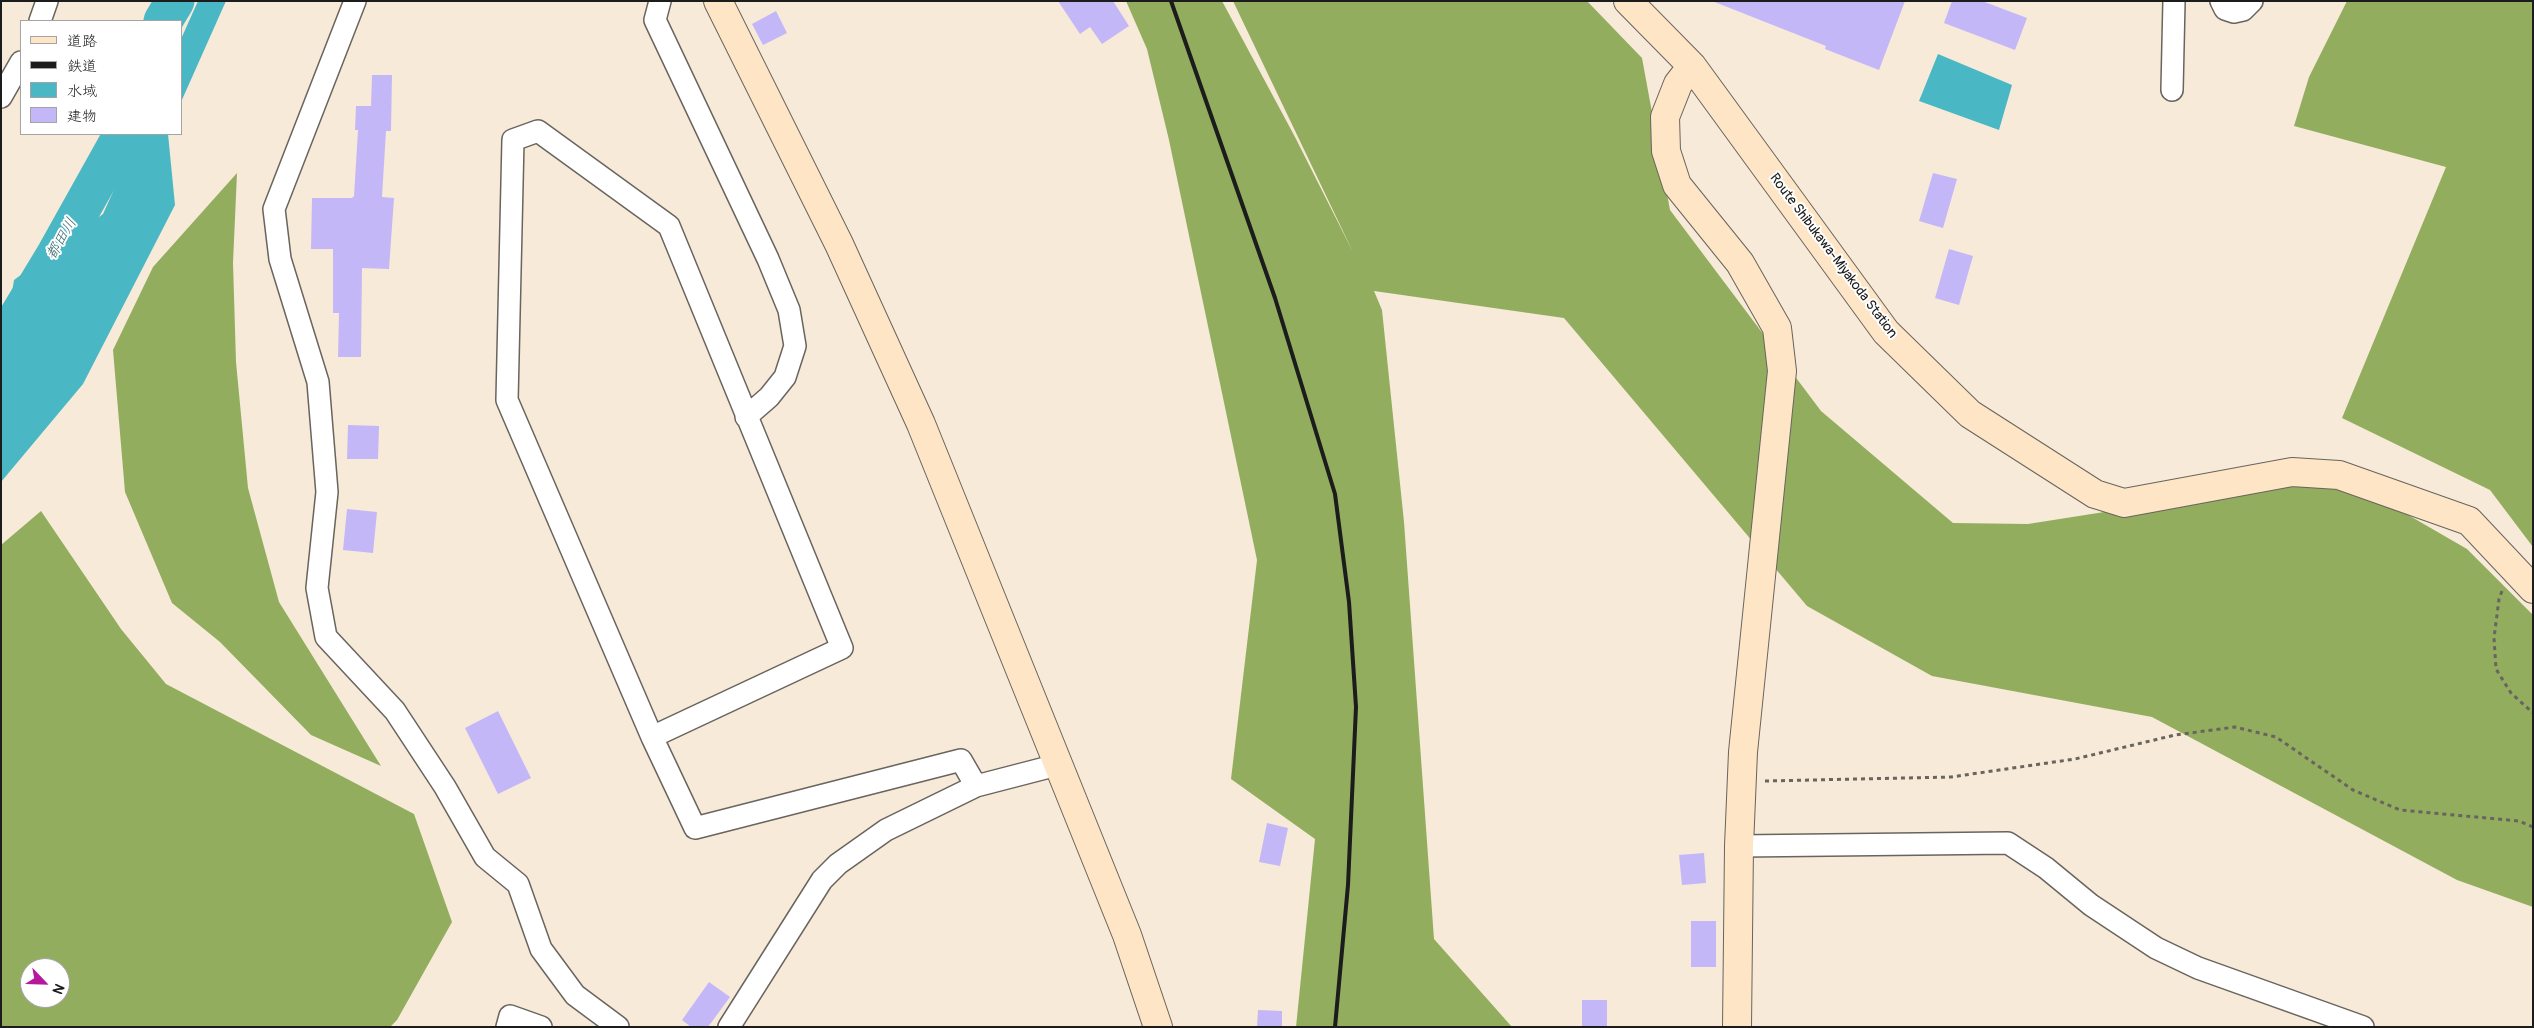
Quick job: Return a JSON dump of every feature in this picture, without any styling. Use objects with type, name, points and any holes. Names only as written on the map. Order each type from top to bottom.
[{"type":"street","points":[[40,20],[47,1]]},
{"type":"street","points":[[354,1],[274,209],[280,259],[318,382],[327,492],[317,588],[326,637],[395,711],[444,787],[485,857],[518,884],[541,949],[575,995],[618,1027]]},
{"type":"street","points":[[660,1],[655,20],[768,259],[789,310],[795,346],[785,377],[768,397],[746,417]]},
{"type":"street","points":[[718,1],[834,235],[921,424],[1127,935],[1158,1027]]},
{"type":"street","name":"Route Shibukawa-Miyakoda Station","points":[[1628,1],[1692,66],[1886,332],[1970,414],[2095,494],[2124,503],[2292,472],[2339,475],[2469,521],[2514,566],[2533,589]]},
{"type":"street","points":[[2172,90],[2174,1]]},
{"type":"street","points":[[2221,1],[2225,9],[2234,12],[2243,10],[2252,1]]},
{"type":"street","points":[[1,97],[20,64]]},
{"type":"street","points":[[1692,66],[1678,84],[1665,117],[1666,151],[1677,185],[1740,263],[1777,328],[1782,371],[1742,781],[1739,846],[1737,1027]]},
{"type":"street","points":[[652,737],[842,648],[669,226],[538,131],[513,140],[507,400],[652,737],[696,828],[961,760],[976,786]]},
{"type":"street","points":[[730,1027],[822,880],[838,864],[886,830],[976,786],[1057,765]]},
{"type":"street","points":[[1739,846],[2008,843],[2046,868],[2091,905],[2156,948],[2198,968],[2363,1027]]},
{"type":"street","points":[[507,1027],[510,1016],[541,1027]]},
{"type":"path","points":[[2514,566],[2499,598],[2494,638],[2496,669],[2510,693],[2533,712]]},
{"type":"path","points":[[1742,781],[1951,776],[2075,759],[2174,735],[2235,727],[2276,737],[2353,790],[2400,810],[2519,821],[2533,828]]},
{"type":"green space","points":[[1126,1],[1222,1],[1295,137],[1353,252],[1233,1],[1587,1],[1642,58],[1670,210],[1821,411],[1953,523],[2028,524],[2339,475],[2467,549],[2533,615],[2533,907],[2457,880],[2152,717],[1932,676],[1807,606],[1564,318],[1374,291],[1382,310],[1404,522],[1434,939],[1512,1027],[1296,1027],[1315,839],[1231,779],[1257,560],[1169,140],[1147,49]]},
{"type":"green space","points":[[2347,1],[2533,1],[2533,547],[2490,490],[2342,418],[2446,167],[2294,126],[2309,77]]},
{"type":"green space","points":[[237,173],[233,263],[236,362],[248,488],[279,602],[381,766],[311,735],[220,642],[172,603],[125,492],[113,350],[153,267]]},
{"type":"green space","points":[[41,511],[121,629],[166,684],[414,814],[452,922],[397,1020],[390,1027],[1,1027],[1,545]]},
{"type":"water","points":[[198,1],[226,1],[182,100],[182,37]]},
{"type":"water","points":[[1938,54],[2012,85],[1999,130],[1919,101]]},
{"type":"water","points":[[139,135],[168,135],[175,205],[83,384],[1,482],[1,362],[14,280],[103,214]]},
{"type":"building","points":[[1058,1],[1113,1],[1129,26],[1102,44],[1090,27],[1080,34]]},
{"type":"building","points":[[1712,1],[1905,1],[1879,70],[1825,49],[1826,46]]},
{"type":"building","points":[[1952,1],[1982,1],[2027,18],[2015,50],[1944,23]]},
{"type":"building","points":[[776,11],[787,33],[763,45],[752,24]]},
{"type":"building","points":[[372,75],[392,75],[391,131],[386,131],[382,197],[394,198],[389,269],[362,268],[361,357],[338,357],[339,313],[333,313],[333,249],[311,249],[312,198],[352,198],[354,196],[358,130],[355,130],[356,106],[371,106]]},
{"type":"building","points":[[1933,173],[1957,179],[1943,228],[1919,221]]},
{"type":"building","points":[[1949,249],[1973,256],[1959,305],[1935,298]]},
{"type":"building","points":[[348,425],[379,426],[378,459],[347,459]]},
{"type":"building","points":[[347,509],[377,512],[373,553],[343,550]]},
{"type":"building","points":[[498,711],[531,778],[498,794],[465,728]]},
{"type":"building","points":[[1267,823],[1288,828],[1280,866],[1259,862]]},
{"type":"building","points":[[1704,853],[1706,883],[1682,885],[1679,855]]},
{"type":"building","points":[[1691,921],[1716,921],[1716,967],[1691,967]]},
{"type":"building","points":[[709,982],[730,997],[708,1027],[691,1027],[682,1020]]},
{"type":"building","points":[[1582,1000],[1607,1000],[1607,1027],[1582,1027]]},
{"type":"building","points":[[1258,1010],[1282,1011],[1282,1027],[1257,1027]]},
{"type":"waterway","name":"都田川","points":[[164,20],[175,1]]},
{"type":"waterway","name":"都田川","points":[[1,345],[56,254],[122,135]]},
{"type":"railway","points":[[1171,1],[1275,298],[1335,494],[1349,602],[1356,707],[1348,885],[1335,1027]]}]
